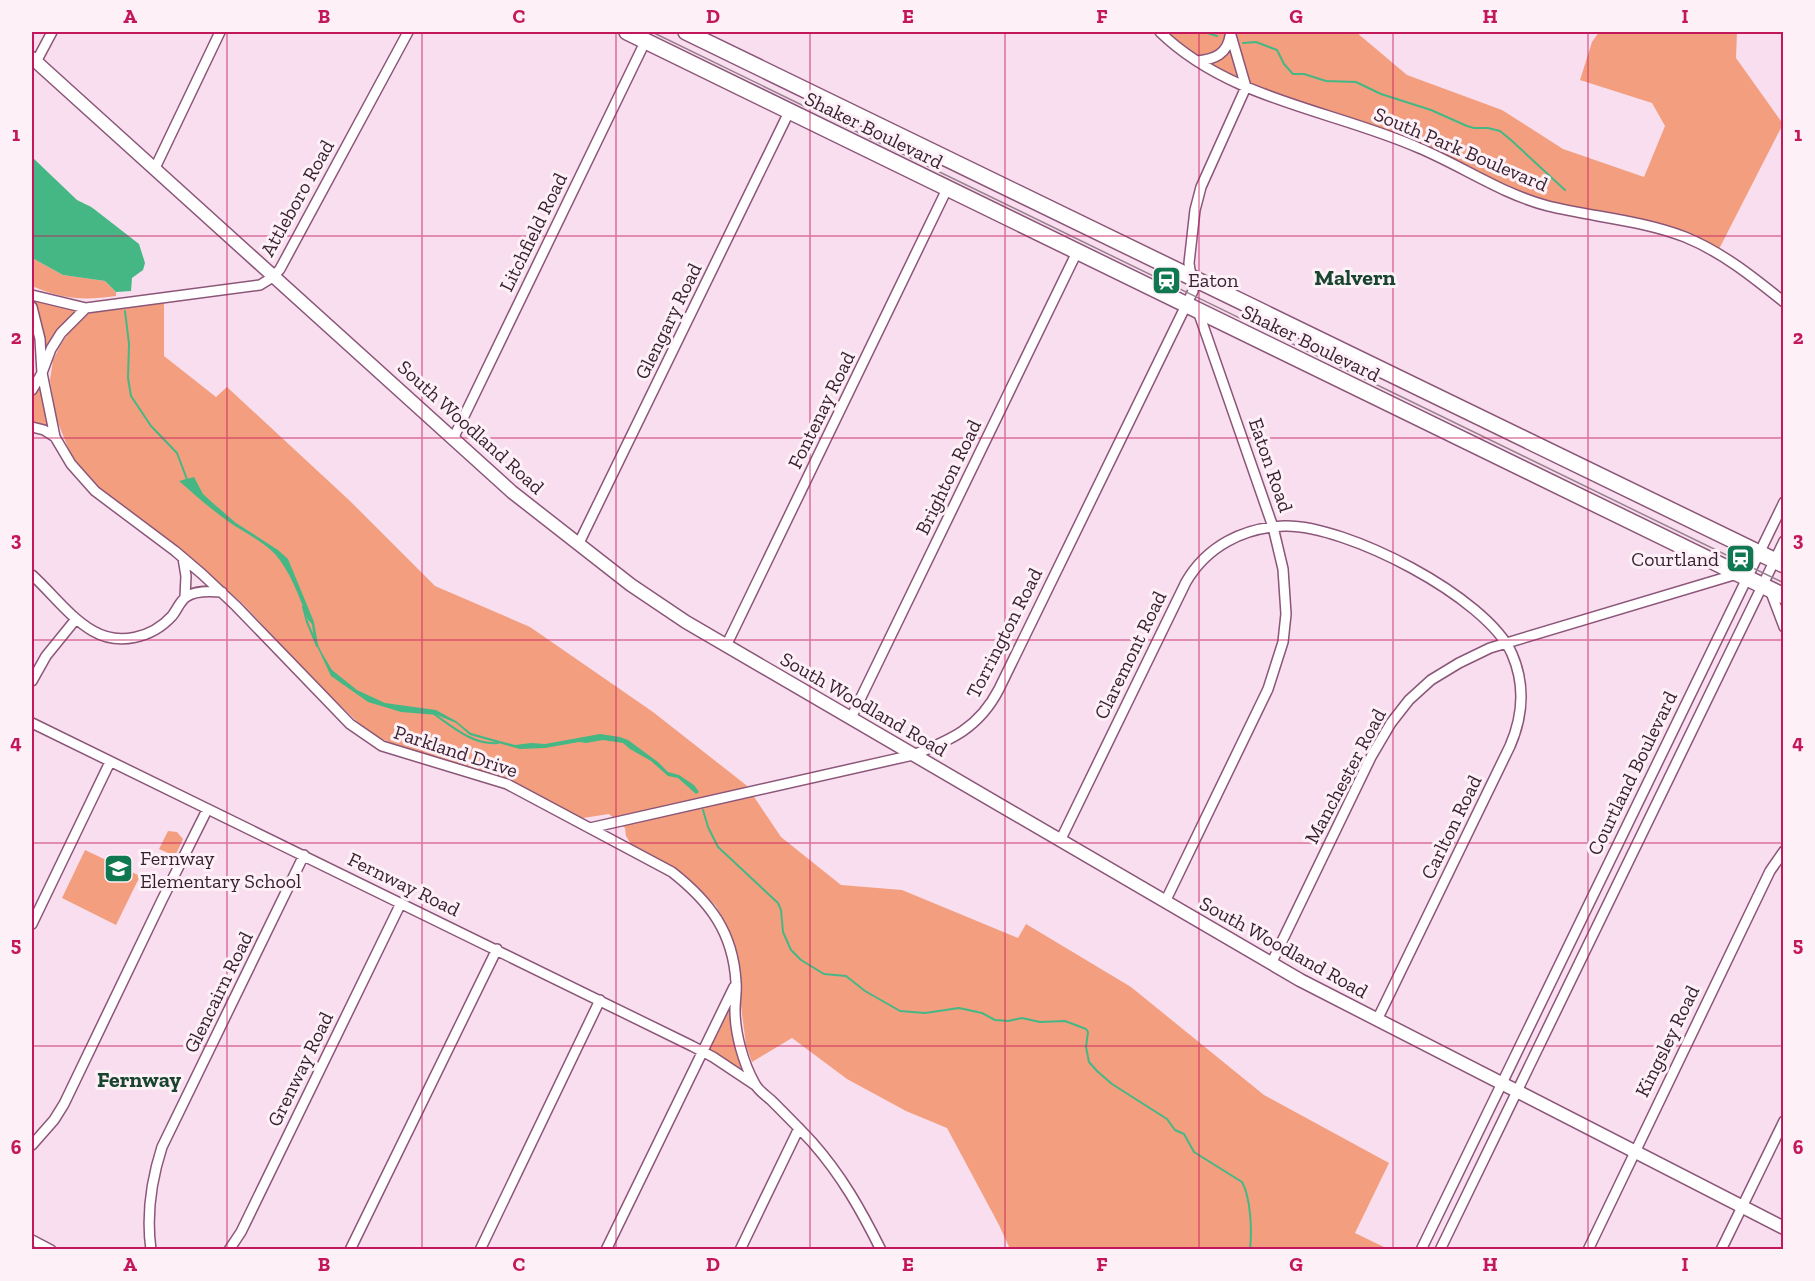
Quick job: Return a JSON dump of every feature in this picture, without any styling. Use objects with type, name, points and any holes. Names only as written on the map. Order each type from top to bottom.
[{"type":"main road","name":"Shaker Boulevard","points":[[627,32],[1077,252],[1192,304],[1772,591]]},
{"type":"main road","name":"Shaker Boulevard","points":[[686,32],[1779,562]]},
{"type":"street","points":[[34,60],[52,32]]},
{"type":"street","points":[[155,168],[220,32]]},
{"type":"street","name":"Attleboro Road","points":[[32,295],[86,308],[260,285],[273,277],[321,195],[408,32]]},
{"type":"street","name":"South Park Boulevard","points":[[1160,32],[1198,61],[1246,87],[1418,147],[1515,195],[1547,206],[1654,228],[1685,237],[1714,251],[1745,271],[1784,302]]},
{"type":"street","points":[[1198,61],[1221,55],[1229,44],[1230,32]]},
{"type":"street","points":[[1230,32],[1246,87]]},
{"type":"street","name":"Litchfield Road","points":[[453,439],[645,42]]},
{"type":"street","name":"South Woodland Road","points":[[34,60],[512,492],[640,591],[726,646],[1271,964],[1784,1228]]},
{"type":"street","name":"Eaton Road","points":[[1165,902],[1262,705],[1279,658],[1286,621],[1286,586],[1280,550],[1192,304],[1194,288],[1189,263],[1200,187],[1246,87]]},
{"type":"street","name":"Glengary Road","points":[[578,545],[789,112]]},
{"type":"street","name":"Fontenay Road","points":[[726,646],[948,189]]},
{"type":"street","name":"Brighton Road","points":[[851,718],[1077,252]]},
{"type":"street","name":"Torrington Road","points":[[590,828],[912,755],[957,736],[983,714],[995,698],[1192,304]]},
{"type":"street","name":"Parkland Drive","points":[[32,307],[40,339],[42,373],[55,437],[71,464],[95,491],[183,558],[222,592],[350,724],[368,738],[395,750],[507,784],[672,872],[710,907],[724,929],[731,953],[736,982],[735,1011],[741,1048],[755,1086],[799,1128],[848,1187],[878,1248]]},
{"type":"street","points":[[32,390],[61,333],[86,308]]},
{"type":"street","points":[[32,427],[44,430],[55,437]]},
{"type":"street","name":"Courtland Boulevard","points":[[1420,1250],[1726,619],[1742,576],[1759,553],[1784,502]]},
{"type":"street","name":"Claremont Road","points":[[1059,841],[1192,572],[1203,558],[1220,545],[1240,535],[1273,527],[1297,527],[1327,533],[1404,565],[1445,588],[1477,610],[1506,643]]},
{"type":"street","name":"Courtland Boulevard","points":[[1440,1250],[1742,626],[1772,591],[1784,541]]},
{"type":"street","points":[[32,575],[76,619],[95,632],[108,637],[133,638],[155,630],[163,624],[173,615],[185,597],[186,576],[183,558]]},
{"type":"street","name":"Manchester Road","points":[[1271,964],[1371,757],[1400,711],[1418,690],[1476,654],[1506,643],[1742,576]]},
{"type":"street","points":[[1772,591],[1784,627]]},
{"type":"street","points":[[185,597],[201,592],[222,592]]},
{"type":"street","points":[[32,681],[46,656],[76,619]]},
{"type":"street","points":[[1726,619],[1742,626]]},
{"type":"street","name":"Carlton Road","points":[[1377,1020],[1514,737],[1520,718],[1522,698],[1515,663],[1506,643]]},
{"type":"street","name":"Fernway Road","points":[[32,723],[703,1051],[755,1086]]},
{"type":"street","points":[[32,924],[110,762]]},
{"type":"street","points":[[32,1145],[54,1120],[64,1104],[207,810]]},
{"type":"street","name":"Kingsley Road","points":[[1588,1250],[1770,871],[1784,851]]},
{"type":"street","name":"Glencairn Road","points":[[150,1250],[148,1226],[150,1193],[162,1147],[304,855]]},
{"type":"street","points":[[1609,861],[1625,869]]},
{"type":"street","name":"Grenway Road","points":[[229,1250],[241,1232],[401,903]]},
{"type":"street","points":[[350,1250],[497,949]]},
{"type":"street","points":[[606,1250],[736,982]]},
{"type":"street","points":[[480,1250],[600,1000]]},
{"type":"street","points":[[1513,1059],[1529,1067]]},
{"type":"street","points":[[1721,1250],[1784,1121]]},
{"type":"street","points":[[740,1250],[799,1128]]},
{"type":"street","points":[[32,1240],[51,1250]]},
{"type":"shaded area","points":[[1160,32],[1356,32],[1407,75],[1502,110],[1563,149],[1644,177],[1665,126],[1652,103],[1580,80],[1592,42],[1599,32],[1737,32],[1736,58],[1783,124],[1717,253],[1685,237],[1547,206],[1459,166],[1230,80]]},
{"type":"shaded area","points":[[32,157],[77,200],[92,208],[139,244],[145,263],[143,270],[132,278],[131,291],[116,292],[105,281],[63,275],[32,258]]},
{"type":"shaded area","points":[[32,258],[63,275],[105,281],[116,292],[116,296],[73,298],[32,286]]},
{"type":"shaded area","points":[[32,295],[86,308],[72,321],[42,373],[32,307]]},
{"type":"shaded area","points":[[164,303],[164,356],[216,397],[227,387],[350,501],[435,586],[530,627],[653,712],[746,785],[781,837],[841,885],[902,890],[1018,938],[1026,924],[1131,987],[1264,1095],[1389,1163],[1355,1233],[1388,1249],[1010,1249],[947,1128],[906,1111],[847,1079],[792,1038],[752,1062],[746,1045],[741,1006],[740,966],[733,940],[716,906],[690,880],[631,844],[626,836],[625,828],[609,814],[583,818],[576,816],[511,781],[451,761],[404,749],[369,733],[322,688],[243,604],[173,543],[97,486],[84,472],[71,455],[56,418],[50,380],[53,360],[68,334],[89,313]]},
{"type":"shaded area","points":[[42,373],[55,437],[32,427],[32,390]]},
{"type":"shaded area","points":[[194,477],[203,494],[214,504],[236,523],[288,559],[314,622],[318,645],[322,653],[332,670],[357,690],[385,703],[436,710],[456,721],[471,733],[515,745],[545,744],[600,734],[620,737],[628,740],[668,772],[679,775],[694,785],[699,792],[696,794],[678,778],[668,776],[651,761],[623,743],[603,740],[520,749],[470,735],[456,723],[437,715],[401,712],[368,702],[331,676],[314,640],[312,624],[308,620],[294,585],[275,554],[223,517],[179,481]]},
{"type":"shaded area","points":[[168,831],[177,832],[183,839],[175,856],[159,849]]},
{"type":"shaded area","points":[[85,850],[140,876],[116,925],[62,898]]},
{"type":"shaded area","points":[[736,982],[735,1011],[755,1085],[703,1051]]},
{"type":"waterway","points":[[1204,32],[1217,36]]},
{"type":"waterway","points":[[1243,43],[1256,42],[1277,50],[1284,64],[1293,74],[1304,74],[1326,81],[1356,82],[1381,94],[1431,110],[1467,126],[1500,131],[1565,190]]},
{"type":"waterway","points":[[125,311],[131,396],[151,426],[177,453],[188,482]]},
{"type":"waterway","points":[[303,607],[317,646]]},
{"type":"waterway","points":[[434,714],[472,738],[498,743]]},
{"type":"waterway","points":[[703,810],[718,847],[778,903],[783,932],[791,950],[801,960],[824,974],[846,976],[865,991],[900,1011],[925,1013],[959,1008],[982,1013],[995,1020],[1008,1021],[1022,1018],[1040,1022],[1065,1021],[1086,1029],[1089,1062],[1097,1071],[1112,1084],[1167,1119],[1175,1130],[1184,1134],[1194,1152],[1242,1182],[1250,1215],[1250,1250]]},
{"type":"tram line","points":[[652,32],[1784,583]]},
{"type":"place","name":"Eaton","points":[[1167,280]]},
{"type":"place","name":"Courtland","points":[[1740,559]]},
{"type":"place","name":"Fernway Elementary School","points":[[119,869]]},
{"type":"district","name":"Malvern","points":[[1355,277]]},
{"type":"district","name":"Fernway","points":[[139,1079]]}]
